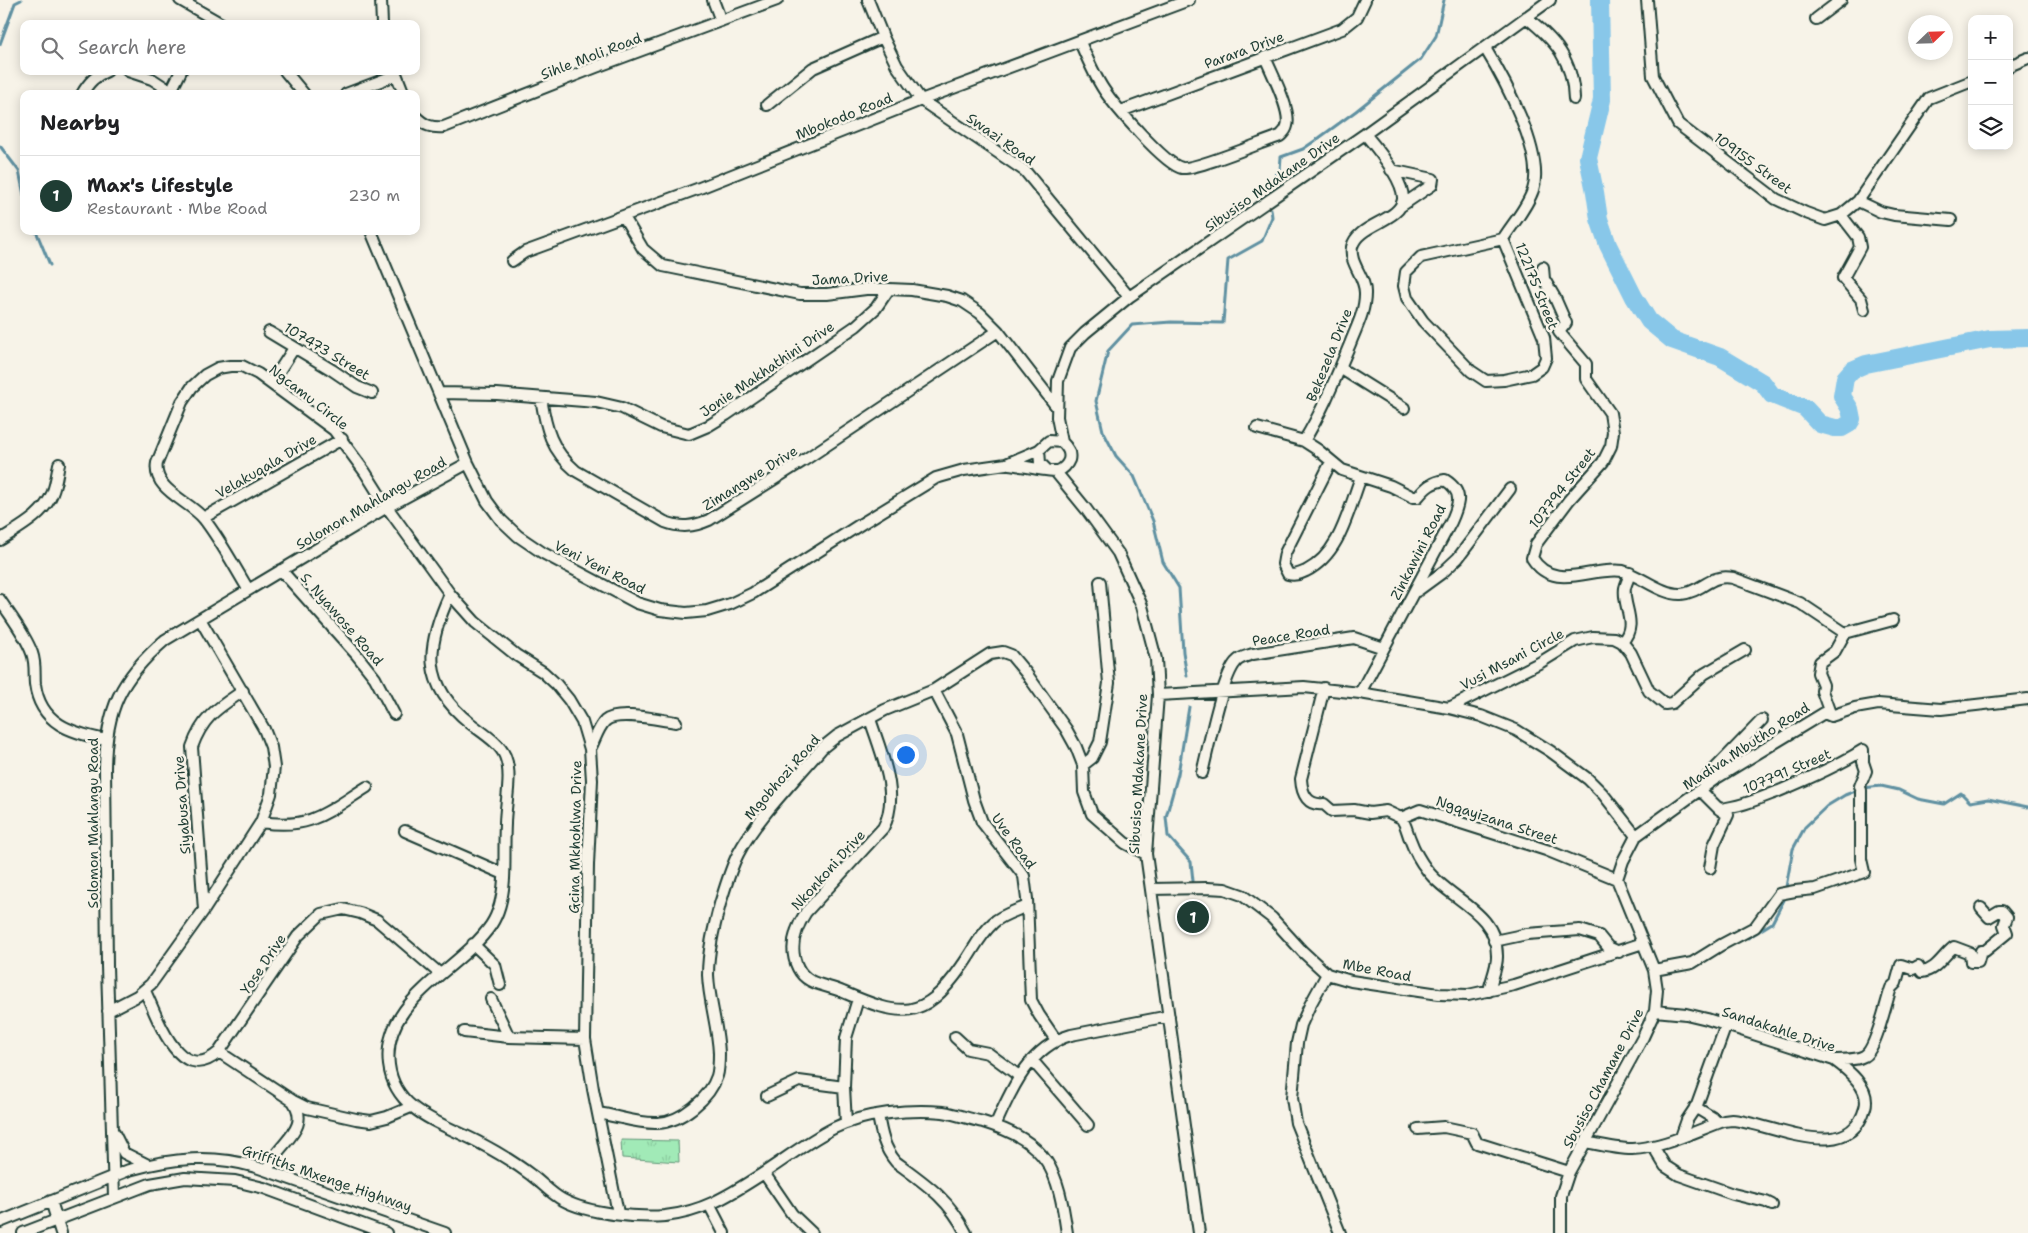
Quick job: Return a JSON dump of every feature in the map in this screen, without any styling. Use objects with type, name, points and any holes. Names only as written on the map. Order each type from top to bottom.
[{"type":"street","points":[[180,0],[206,20]]},
{"type":"street","points":[[381,0],[382,20]]},
{"type":"street","points":[[713,0],[721,21]]},
{"type":"street","name":"Sihle Moli Road","points":[[420,121],[434,128],[444,127],[596,67],[777,0]]},
{"type":"street","name":"Swazi Road","points":[[868,0],[897,66],[921,100],[1025,171],[1129,297]]},
{"type":"street","name":"Mbokodo Road","points":[[512,261],[525,252],[624,217],[921,100],[1189,0]]},
{"type":"street","name":"Parara Drive","points":[[1121,111],[1342,29],[1357,17],[1365,0]]},
{"type":"street","name":"Sibusiso Mdakane Drive","points":[[1062,442],[1056,406],[1058,381],[1070,348],[1102,318],[1129,297],[1365,134],[1485,48],[1526,17],[1534,5],[1550,0]]},
{"type":"street","name":"109155 Street","points":[[1647,0],[1653,76],[1678,124],[1776,199],[1806,214],[1825,220],[1841,215]]},
{"type":"street","points":[[1816,19],[1841,0]]},
{"type":"street","points":[[1526,17],[1551,38],[1566,59],[1574,88],[1574,99]]},
{"type":"street","points":[[767,105],[813,68],[883,37]]},
{"type":"street","points":[[1080,42],[1103,89],[1158,152],[1181,168],[1195,166],[1271,139],[1285,131],[1288,121],[1286,110],[1265,57]]},
{"type":"street","name":"122175 Street","points":[[1485,48],[1504,78],[1532,147],[1536,171],[1534,188],[1529,200],[1503,239],[1421,257],[1406,272],[1404,286],[1407,298],[1423,321],[1471,371],[1486,381],[1504,380],[1532,374],[1542,367],[1546,358],[1544,338],[1503,239]]},
{"type":"street","points":[[2013,64],[2028,58]]},
{"type":"street","points":[[84,90],[98,75]]},
{"type":"street","points":[[140,75],[152,79],[170,90]]},
{"type":"street","points":[[174,90],[179,75]]},
{"type":"street","points":[[288,75],[301,90]]},
{"type":"street","points":[[356,90],[391,75]]},
{"type":"street","points":[[397,75],[402,90]]},
{"type":"street","points":[[1864,310],[1860,297],[1847,285],[1843,278],[1860,247],[1858,237],[1841,215],[1858,201],[1929,98],[1968,82]]},
{"type":"street","points":[[1365,134],[1391,170],[1402,193],[1403,201],[1401,206]]},
{"type":"street","points":[[1391,170],[1434,179],[1432,185],[1401,206]]},
{"type":"street","points":[[1858,201],[1881,212],[1894,215],[1951,220]]},
{"type":"street","name":"Bekezela Drive","points":[[1304,441],[1317,420],[1363,311],[1365,284],[1352,255],[1352,247],[1362,234],[1401,206]]},
{"type":"street","name":"Jama Drive","points":[[624,217],[643,249],[663,266],[800,294],[890,289],[912,290],[947,296],[962,301],[980,312],[998,331],[1056,406]]},
{"type":"street","name":"Veni Yeni Road","points":[[373,235],[468,463],[487,501],[501,520],[518,536],[543,553],[637,603],[660,610],[686,613],[723,607],[753,593],[936,478],[964,470],[1006,464],[1039,450],[1049,441]]},
{"type":"street","name":"107794 Street","points":[[1543,267],[1544,279],[1556,298],[1566,322],[1559,332],[1586,364],[1586,379],[1610,413],[1613,432],[1611,446],[1603,462],[1569,500],[1536,544],[1532,558],[1536,564],[1553,576],[1573,576],[1614,570],[1630,573],[1669,592],[1680,594],[1697,589],[1714,578],[1724,576],[1733,578],[1800,603],[1845,633]]},
{"type":"street","name":"Jonie Makhathini Drive","points":[[439,393],[497,394],[596,402],[622,408],[673,431],[693,433],[726,415],[856,326],[876,308],[890,289]]},
{"type":"street","name":"Zimangwe Drive","points":[[541,398],[545,423],[552,442],[570,466],[665,522],[676,526],[695,526],[709,520],[795,466],[998,331]]},
{"type":"street","name":"107473 Street","points":[[269,332],[357,387],[372,392]]},
{"type":"street","points":[[272,382],[294,348]]},
{"type":"street","name":"Ngcamu Circle","points":[[248,589],[204,518],[163,485],[155,471],[182,402],[192,387],[205,375],[218,368],[242,366],[272,382],[291,400],[334,430],[342,438],[366,472],[387,508]]},
{"type":"street","points":[[1340,368],[1404,408]]},
{"type":"street","name":"Sibusiso Mdakane Drive","points":[[1049,441],[1057,417]]},
{"type":"street","name":"Zinkawini Road","points":[[1258,428],[1304,441],[1342,470],[1391,486],[1413,497],[1418,497],[1435,481],[1445,480],[1456,489],[1458,494],[1457,509],[1416,592],[1360,693]]},
{"type":"street","name":"Velakuqala Drive","points":[[204,518],[342,438]]},
{"type":"street","points":[[1039,450],[1040,463],[1050,470],[1066,465],[1069,453],[1062,442],[1049,441]]},
{"type":"street","points":[[1331,462],[1285,553],[1284,569],[1288,574],[1296,575],[1316,565],[1331,551],[1361,477]]},
{"type":"street","name":"Solomon Mahlangu Road","points":[[114,1197],[108,1011],[106,740],[115,702],[127,679],[165,640],[248,589],[468,463]]},
{"type":"street","points":[[0,540],[24,525],[51,497],[58,464]]},
{"type":"street","name":"Veni Yeni Road","points":[[1006,464],[1050,470]]},
{"type":"street","name":"Sibusiso Mdakane Drive","points":[[1066,465],[1072,486],[1086,510]]},
{"type":"street","name":"Sibusiso Mdakane Drive","points":[[1050,470],[1086,510],[1118,553],[1142,606],[1156,659],[1158,695],[1146,854],[1199,1233]]},
{"type":"street","points":[[1416,592],[1458,558],[1510,489]]},
{"type":"street","name":"Gcina Mkhohlwa Drive","points":[[387,508],[450,594],[475,622],[498,642],[542,672],[556,684],[582,722],[590,749],[592,780],[588,865],[585,1039],[618,1214]]},
{"type":"street","name":"S. Nyawose Road","points":[[281,570],[375,678],[394,714]]},
{"type":"street","points":[[1630,573],[1624,590],[1629,610],[1629,630],[1628,635],[1622,642],[1631,653],[1649,691],[1665,704],[1672,703],[1708,671],[1745,650]]},
{"type":"street","points":[[1083,765],[1092,758],[1100,742],[1109,683],[1100,582]]},
{"type":"street","points":[[450,594],[437,627],[433,647],[436,684],[453,709],[495,743],[504,754],[507,764],[507,781],[503,890],[496,915],[490,926],[458,959],[439,973],[411,1002],[397,1022],[390,1047],[389,1064],[394,1084],[404,1100],[420,1114],[513,1161],[563,1200],[600,1212],[665,1216],[710,1206],[817,1138],[846,1123],[878,1115],[924,1111],[945,1113],[995,1126],[1024,1140],[1048,1161],[1058,1184],[1067,1233]]},
{"type":"street","points":[[0,600],[32,653],[38,700],[60,725],[77,734],[106,740]]},
{"type":"street","points":[[108,1011],[145,991],[164,967],[204,910],[261,822],[271,794],[274,767],[271,747],[264,729],[200,619]]},
{"type":"street","points":[[1831,716],[1818,673],[1820,662],[1835,651],[1845,633],[1893,620]]},
{"type":"street","name":"Vusi Msani Circle","points":[[1449,708],[1541,662],[1575,641],[1585,638],[1604,637],[1614,638],[1622,642]]},
{"type":"street","name":"Peace Road","points":[[1202,773],[1222,692],[1236,662],[1249,655],[1354,638],[1384,648]]},
{"type":"street","name":"Mgobhozi Road","points":[[598,1112],[644,1122],[669,1121],[695,1106],[713,1084],[717,1076],[719,1055],[708,976],[709,953],[722,899],[738,854],[768,812],[822,748],[837,736],[885,710],[934,690],[990,654],[1007,653],[1014,659],[1066,729],[1083,765],[1084,792],[1092,814],[1125,843],[1146,854]]},
{"type":"street","points":[[1158,695],[1304,687],[1324,688],[1449,708],[1497,721],[1516,730],[1550,751],[1588,779],[1603,794],[1636,836],[1623,861],[1617,879]]},
{"type":"street","points":[[1324,688],[1302,780],[1303,794],[1313,804],[1324,804],[1332,810],[1354,810],[1370,813],[1386,811],[1401,818],[1410,840],[1426,869],[1483,918],[1490,929],[1497,957],[1489,991]]},
{"type":"street","name":"Uve Road","points":[[934,690],[957,734],[974,800],[982,822],[1024,876],[1031,1000],[1056,1040]]},
{"type":"street","name":"Siyabusa Drive","points":[[204,910],[192,747],[198,730],[206,719],[243,691]]},
{"type":"street","name":"Madiva Mbutho Road","points":[[1636,836],[1716,779],[1824,713],[1831,716],[1855,708],[1878,704],[1941,709],[2028,699]]},
{"type":"street","points":[[590,749],[599,729],[612,716],[676,722]]},
{"type":"street","name":"Nkonkoni Drive","points":[[870,719],[890,786],[888,816],[883,828],[806,912],[797,926],[793,943],[796,964],[806,980],[897,1011],[911,1011],[928,1003],[951,981],[963,965],[977,940],[994,922],[1027,906]]},
{"type":"street","points":[[1710,868],[1714,845],[1728,815],[1701,791],[1708,776],[1762,720]]},
{"type":"street","name":"107791 Street","points":[[1654,970],[1692,963],[1721,945],[1755,928],[1779,894],[1815,890],[1864,872],[1861,860],[1860,788],[1866,771],[1863,762],[1863,750],[1831,770],[1805,781],[1744,805],[1719,809]]},
{"type":"street","points":[[261,822],[283,825],[300,824],[320,816],[367,787]]},
{"type":"street","name":"Ngqayizana Street","points":[[1401,818],[1420,810],[1546,850],[1617,879]]},
{"type":"street","points":[[405,831],[504,874]]},
{"type":"street","name":"Sbusiso Chamane Drive","points":[[1561,1233],[1561,1196],[1569,1172],[1655,1011],[1657,990],[1654,970],[1617,879]]},
{"type":"street","name":"Mbe Road","points":[[1151,889],[1225,889],[1242,895],[1272,918],[1302,951],[1327,974],[1351,981],[1439,994],[1468,995],[1514,985],[1643,943]]},
{"type":"street","points":[[1834,1060],[1860,1058],[1868,1054],[1874,1043],[1891,988],[1896,983],[1900,965],[1913,969],[1918,966],[1922,972],[1930,971],[1954,947],[1970,953],[1971,962],[1978,962],[1981,951],[1985,951],[2007,933],[2004,925],[2007,917],[2002,911],[1989,917],[1981,908]]},
{"type":"street","name":"Yose Drive","points":[[219,1052],[298,936],[321,914],[343,909],[377,920],[439,973]]},
{"type":"street","points":[[1494,941],[1527,934],[1580,930],[1599,936],[1608,947],[1619,952]]},
{"type":"street","points":[[473,944],[495,965],[500,985]]},
{"type":"street","points":[[1327,974],[1301,1025],[1297,1043],[1292,1098],[1296,1123],[1340,1233]]},
{"type":"street","points":[[145,991],[170,1042],[185,1060],[194,1062],[204,1061],[219,1052],[293,1101],[307,1108],[356,1119],[371,1121],[412,1107]]},
{"type":"street","points":[[491,999],[509,1037]]},
{"type":"street","points":[[846,1123],[844,1087],[846,1038],[858,999]]},
{"type":"street","name":"Sandakahle Drive","points":[[1586,1142],[1622,1148],[1653,1146],[1724,1121],[1739,1120],[1815,1138],[1833,1138],[1845,1136],[1855,1128],[1863,1116],[1866,1104],[1865,1094],[1860,1084],[1834,1060],[1686,1014],[1655,1011]]},
{"type":"street","points":[[995,1126],[1018,1076],[1032,1060],[1056,1040],[1071,1035],[1169,1016]]},
{"type":"street","points":[[1681,1136],[1687,1120],[1695,1107],[1726,1025]]},
{"type":"street","points":[[464,1032],[509,1037],[585,1039]]},
{"type":"street","points":[[955,1037],[968,1049],[988,1053],[1018,1076]]},
{"type":"street","points":[[1032,1060],[1088,1125]]},
{"type":"street","points":[[767,1096],[799,1082],[844,1087]]},
{"type":"street","points":[[268,1170],[274,1157],[296,1130],[299,1112],[293,1101]]},
{"type":"street","points":[[1695,1107],[1718,1123]]},
{"type":"street","points":[[878,1115],[882,1137],[890,1156],[944,1200],[958,1216],[966,1233]]},
{"type":"street","points":[[111,1125],[118,1143],[124,1152],[148,1165]]},
{"type":"street","points":[[1418,1128],[1453,1128],[1472,1133],[1477,1143],[1569,1172]]},
{"type":"street","points":[[1653,1146],[1665,1166],[1679,1175],[1733,1194],[1766,1202],[1772,1206]]},
{"type":"street","name":"Griffiths Mxenge Highway","points":[[0,1222],[112,1176],[148,1165],[180,1159],[218,1158],[238,1161],[268,1170],[445,1233]]},
{"type":"street","points":[[764,1173],[792,1214],[812,1233]]},
{"type":"street","points":[[23,1233],[114,1197],[167,1180],[199,1178],[235,1181],[264,1188],[386,1233]]},
{"type":"street","points":[[51,1201],[61,1233]]},
{"type":"street","points":[[710,1206],[724,1233]]},
{"type":"street","points":[[412,1222],[412,1233]]},
{"type":"green space","points":[[621,1140],[678,1141],[679,1162],[622,1158]]},
{"type":"waterway","points":[[0,44],[15,3],[21,0]]},
{"type":"waterway","points":[[1268,185],[1280,170],[1281,157],[1303,149],[1319,138],[1421,59],[1436,36],[1444,0]]},
{"type":"waterway","points":[[1600,0],[1602,100],[1588,158],[1599,219],[1608,245],[1634,297],[1649,321],[1672,340],[1720,357],[1763,383],[1772,395],[1805,408],[1820,424],[1842,428],[1849,424],[1852,419],[1850,409],[1842,396],[1845,378],[1852,370],[1866,364],[1990,339],[2028,338]]},
{"type":"waterway","points":[[0,146],[19,171],[20,176]]},
{"type":"waterway","points":[[1187,676],[1183,652],[1179,588],[1163,562],[1153,521],[1134,476],[1116,456],[1103,431],[1096,401],[1108,351],[1132,325],[1171,322],[1223,323],[1228,260],[1262,241],[1272,217],[1271,209]]},
{"type":"waterway","points":[[38,235],[50,265]]},
{"type":"waterway","points":[[1189,707],[1178,774],[1166,817],[1168,836],[1191,862],[1193,881]]},
{"type":"waterway","points":[[1748,938],[1772,923],[1786,896],[1793,849],[1805,827],[1827,806],[1845,795],[1863,788],[1881,786],[1899,790],[1918,799],[1944,804],[1961,793],[1970,802],[1988,799],[2028,807]]},
{"type":"place","name":"Max's Lifestyle","points":[[1193,917]]}]
